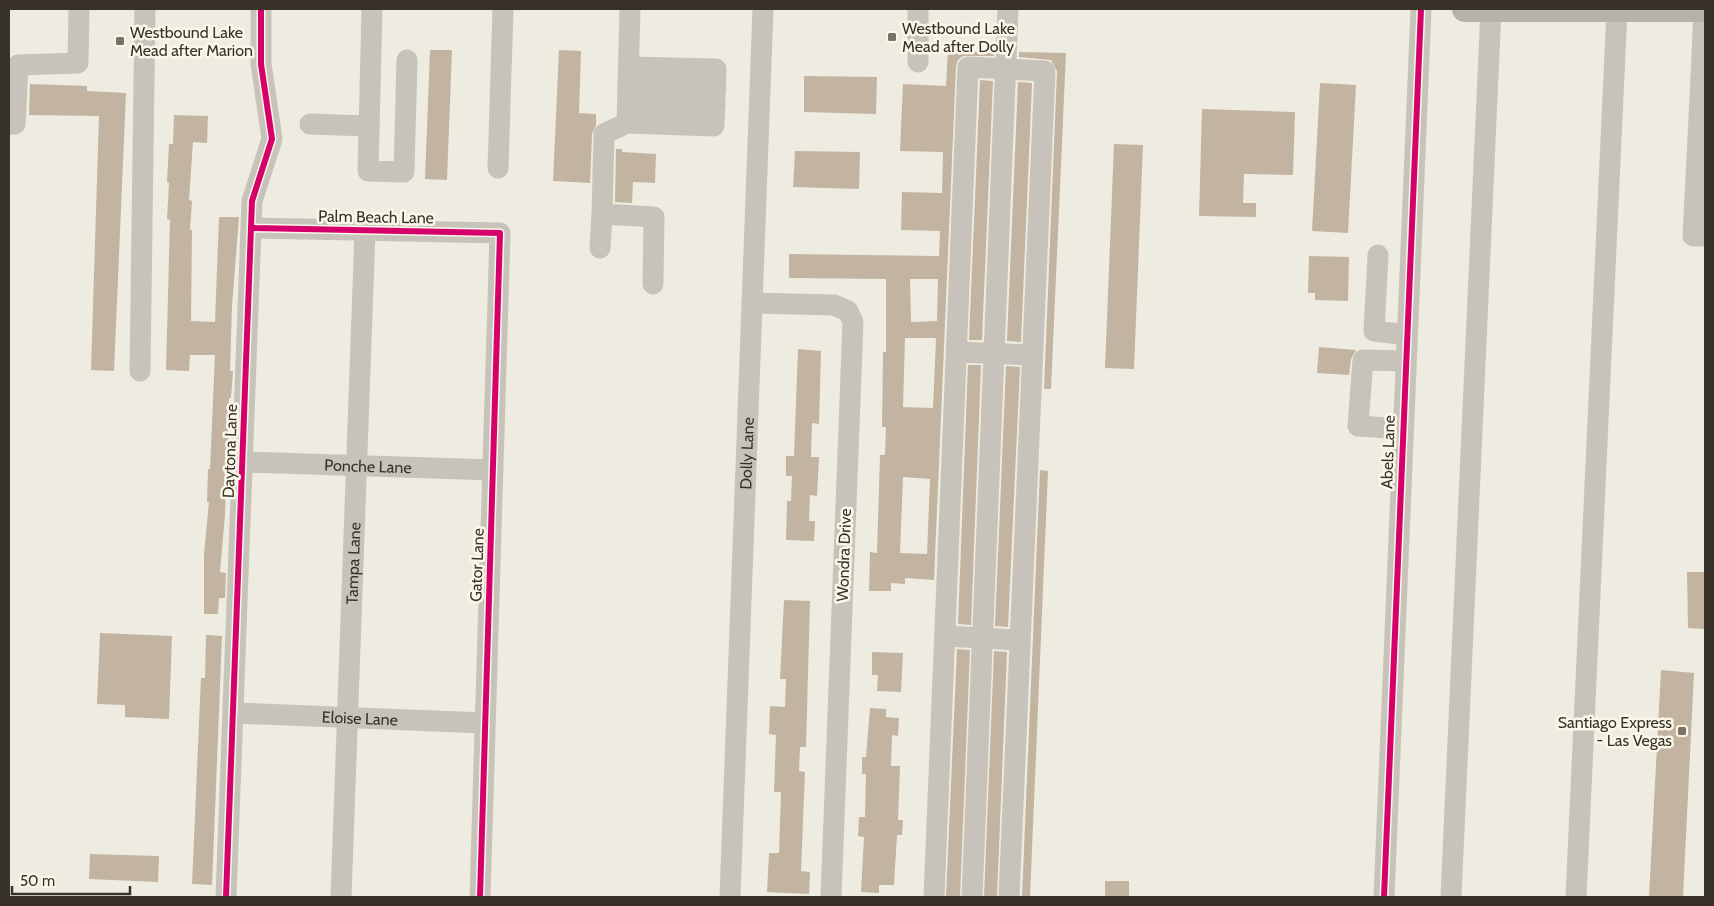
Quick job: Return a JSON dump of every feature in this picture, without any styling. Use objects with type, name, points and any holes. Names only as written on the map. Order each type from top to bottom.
[{"type":"main road","points":[[1465,9],[1705,10]]},
{"type":"street","points":[[9,124],[14,124],[18,65],[78,63],[79,9]]},
{"type":"street","points":[[140,371],[145,9]]},
{"type":"street","name":"Daytona Lane","points":[[226,897],[252,201],[272,139],[261,64],[261,9]]},
{"type":"street","points":[[372,9],[368,171],[404,172],[407,60]]},
{"type":"street","points":[[498,168],[503,9]]},
{"type":"street","points":[[600,248],[604,134],[628,94],[630,9]]},
{"type":"street","name":"Dolly Lane","points":[[730,897],[763,9]]},
{"type":"street","points":[[918,9],[918,62]]},
{"type":"street","points":[[972,897],[1008,9]]},
{"type":"street","name":"Abels Lane","points":[[1384,897],[1421,9]]},
{"type":"street","points":[[1452,897],[1491,9]]},
{"type":"street","points":[[1576,897],[1617,10]]},
{"type":"street","points":[[1705,10],[1703,78],[1693,236],[1705,236]]},
{"type":"street","points":[[934,897],[968,68],[1045,71],[1009,897]]},
{"type":"street","points":[[628,94],[715,97],[714,126],[628,94]]},
{"type":"street","points":[[310,124],[368,126]]},
{"type":"street","points":[[602,214],[654,217],[653,284]]},
{"type":"street","name":"Palm Beach Lane","points":[[252,228],[500,233]]},
{"type":"street","name":"Tampa Lane","points":[[341,897],[365,231]]},
{"type":"street","name":"Gator Lane","points":[[480,897],[500,233]]},
{"type":"street","points":[[1378,255],[1374,331],[1407,336]]},
{"type":"street","name":"Wondra Drive","points":[[752,303],[834,305],[848,311],[854,322],[831,897]]},
{"type":"street","points":[[957,352],[1032,355]]},
{"type":"street","points":[[1403,429],[1358,426],[1363,360],[1406,361]]},
{"type":"street","name":"Ponche Lane","points":[[243,462],[493,470]]},
{"type":"street","points":[[945,636],[1020,640]]},
{"type":"street","name":"Eloise Lane","points":[[234,713],[485,724]]},
{"type":"building","points":[[430,50],[452,50],[447,180],[425,179]]},
{"type":"building","points":[[559,50],[581,51],[579,113],[596,114],[596,125],[592,134],[590,183],[553,181]]},
{"type":"building","points":[[948,50],[994,53],[994,56],[963,56],[958,60],[956,66],[934,580],[905,578],[905,584],[891,583],[891,591],[869,591],[870,552],[877,553],[880,455],[885,455],[886,427],[882,427],[883,352],[886,352],[886,279],[789,278],[789,254],[939,256],[940,231],[901,230],[902,192],[942,193],[943,152],[900,151],[903,84],[946,86]],"holes":[[[910,279],[938,279],[937,321],[911,322]],[[905,338],[936,338],[933,408],[903,407]],[[903,477],[930,479],[927,554],[900,553]]]},
{"type":"building","points":[[1019,52],[1066,53],[1051,389],[1044,389],[1057,71],[1051,60],[1019,57]]},
{"type":"building","points":[[804,76],[877,77],[876,114],[804,112]]},
{"type":"building","points":[[980,80],[993,81],[982,340],[969,340]]},
{"type":"building","points":[[1018,82],[1032,83],[1021,342],[1007,341]]},
{"type":"building","points":[[1320,83],[1356,85],[1348,233],[1312,231]]},
{"type":"building","points":[[30,84],[87,86],[87,91],[126,93],[114,371],[91,370],[99,116],[29,115]]},
{"type":"building","points":[[1202,109],[1295,112],[1293,175],[1244,174],[1243,203],[1256,203],[1256,217],[1199,216]]},
{"type":"building","points":[[174,115],[208,116],[207,143],[193,142],[189,200],[192,201],[190,230],[192,230],[191,321],[215,322],[219,217],[239,217],[232,306],[230,371],[233,371],[231,398],[229,398],[225,515],[220,572],[226,573],[225,598],[219,598],[218,614],[204,614],[204,554],[209,502],[207,502],[208,469],[210,469],[215,355],[190,355],[189,371],[166,370],[170,220],[167,219],[169,183],[167,182],[169,144],[173,144]]},
{"type":"building","points":[[1114,144],[1143,145],[1134,369],[1105,368]]},
{"type":"building","points":[[616,149],[622,149],[622,152],[656,154],[655,183],[633,182],[632,203],[615,202]]},
{"type":"building","points":[[795,151],[860,152],[859,189],[793,187]]},
{"type":"building","points":[[1309,256],[1349,257],[1348,301],[1315,300],[1315,293],[1308,293]]},
{"type":"building","points":[[1319,347],[1356,350],[1351,359],[1349,375],[1317,373]]},
{"type":"building","points":[[798,349],[821,351],[819,424],[812,423],[811,457],[819,457],[817,496],[810,495],[809,521],[815,521],[814,541],[786,540],[787,501],[791,501],[792,476],[786,476],[786,456],[794,456]]},
{"type":"building","points":[[968,365],[981,365],[971,625],[958,624]]},
{"type":"building","points":[[1006,366],[1020,367],[1008,627],[995,626]]},
{"type":"building","points":[[1040,470],[1048,471],[1030,897],[1022,897]]},
{"type":"building","points":[[1687,572],[1705,572],[1705,629],[1688,628]]},
{"type":"building","points":[[784,600],[810,601],[806,747],[800,747],[799,771],[805,772],[801,871],[810,872],[809,894],[767,892],[769,853],[779,853],[781,792],[774,792],[776,735],[769,734],[770,706],[785,707],[786,679],[780,679]]},
{"type":"building","points":[[100,633],[172,636],[169,719],[125,717],[125,705],[97,704]]},
{"type":"building","points":[[206,635],[222,636],[212,885],[192,884],[201,678],[205,678]]},
{"type":"building","points":[[957,649],[970,650],[960,897],[946,897]]},
{"type":"building","points":[[994,651],[1007,652],[997,897],[984,897]]},
{"type":"building","points":[[872,652],[903,653],[901,692],[877,691],[878,675],[872,675]]},
{"type":"building","points":[[1661,670],[1694,673],[1683,897],[1649,897]]},
{"type":"building","points":[[870,708],[886,709],[886,717],[899,718],[898,736],[892,735],[891,766],[900,766],[898,820],[903,820],[902,835],[897,835],[894,885],[879,885],[879,893],[861,892],[864,837],[858,836],[859,817],[865,817],[866,774],[862,774],[862,757],[866,757]]},
{"type":"building","points":[[90,854],[159,856],[158,882],[89,879]]},
{"type":"building","points":[[1105,881],[1129,881],[1129,897],[1105,897]]},
{"type":"cycle path","points":[[226,897],[252,201],[272,139],[261,64],[261,9]]},
{"type":"cycle path","points":[[1384,897],[1421,9]]},
{"type":"cycle path","points":[[252,228],[500,233],[480,897]]},
{"type":"place","name":"Westbound Lake Mead after Dolly","points":[[892,37]]},
{"type":"place","name":"Westbound Lake Mead after Marion","points":[[120,41]]},
{"type":"place","name":"Santiago Express - Las Vegas","points":[[1682,731]]}]
